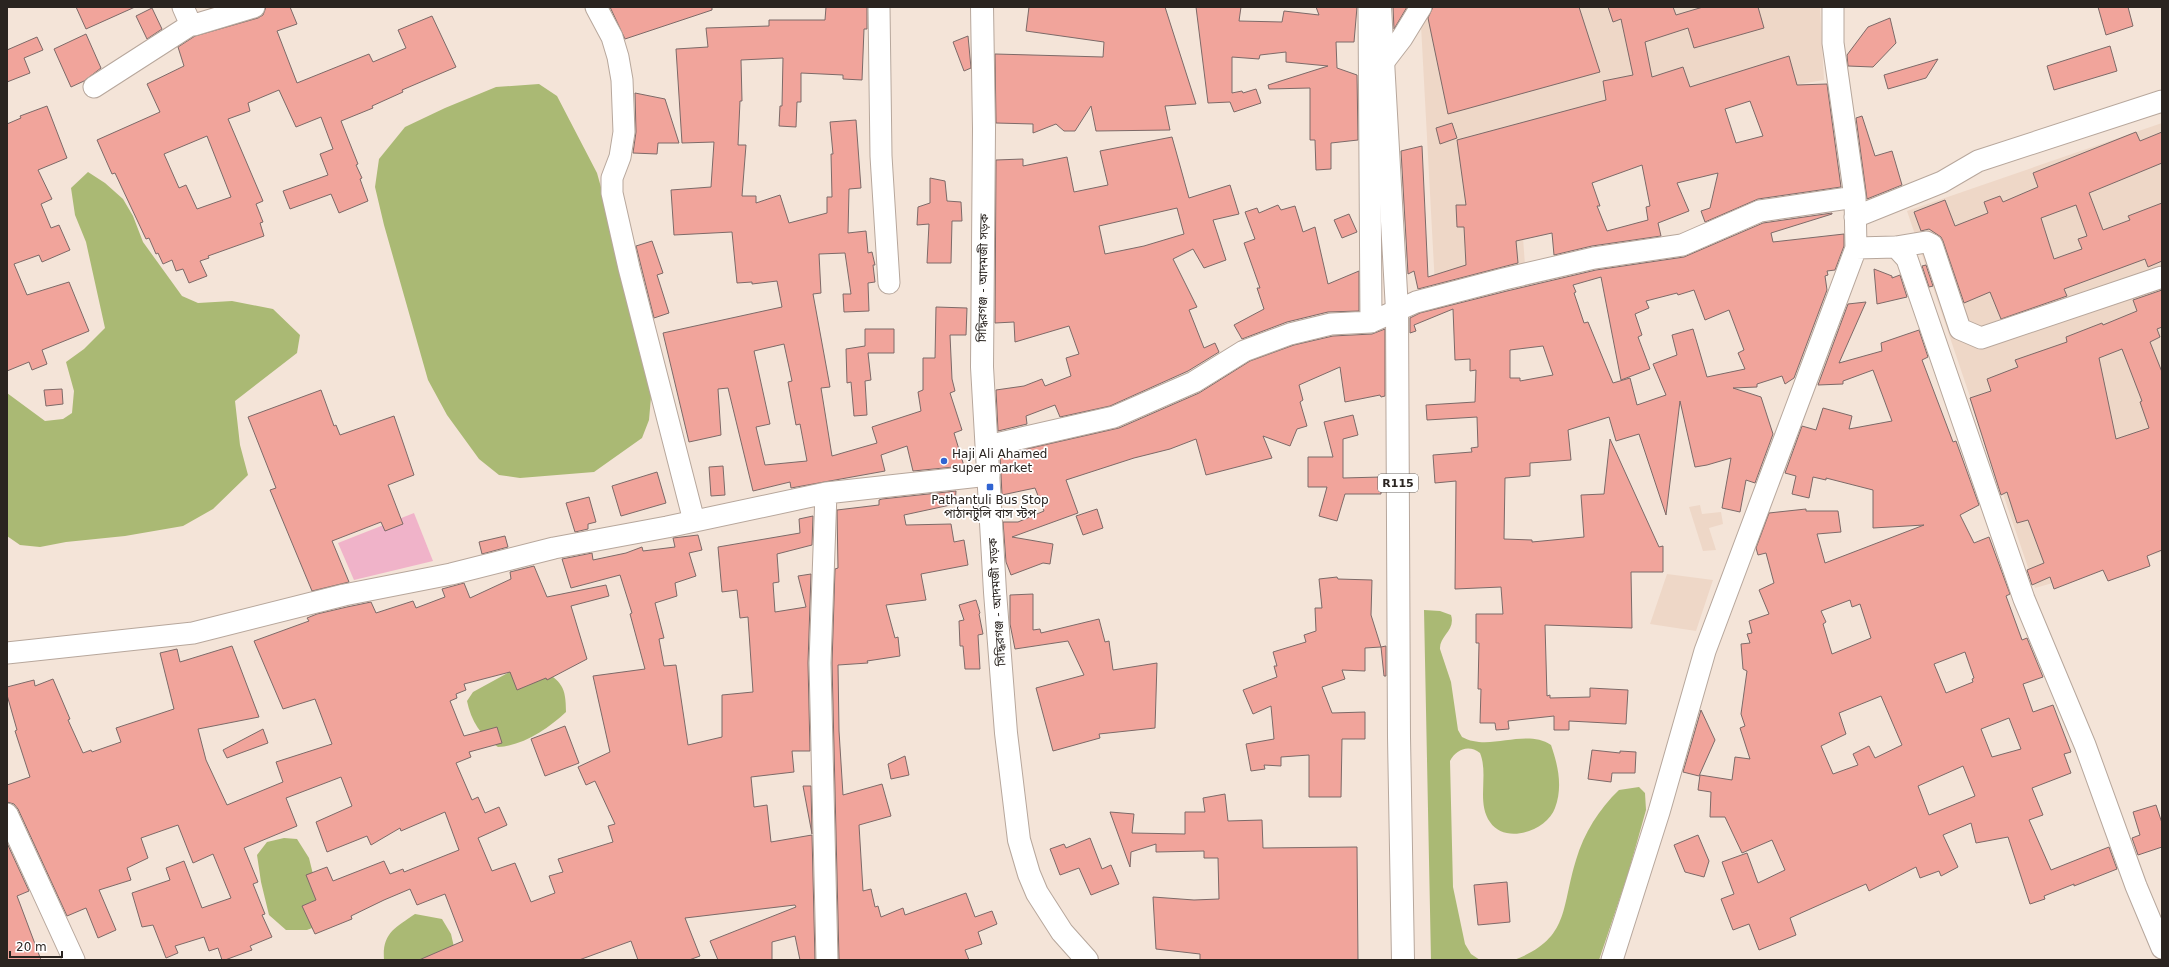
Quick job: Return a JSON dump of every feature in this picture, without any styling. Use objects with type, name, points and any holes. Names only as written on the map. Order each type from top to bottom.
[{"type":"main road","name":"সিদ্ধিরগঞ্জ - আদমজী সড়ক","points":[[982,7],[984,129],[982,367],[995,592],[1006,733],[1019,840],[1038,893],[1062,932],[1088,960]]},
{"type":"main road","name":"R115","points":[[1380,7],[1397,310],[1399,737],[1403,960]]},
{"type":"street","points":[[94,87],[187,16],[197,25],[254,7]]},
{"type":"street","points":[[596,7],[612,37],[618,57],[622,80],[624,132],[620,157],[612,178],[612,193],[629,268],[694,521]]},
{"type":"street","points":[[879,7],[881,156],[889,283]]},
{"type":"street","points":[[1369,7],[1371,322]]},
{"type":"street","points":[[1382,64],[1402,38],[1421,7]]},
{"type":"street","points":[[1612,960],[1659,812],[1706,651],[1856,248],[1855,207],[1833,43],[1833,7]]},
{"type":"street","points":[[987,446],[1114,417],[1194,382],[1244,351],[1290,334],[1331,324],[1371,322],[1416,302],[1504,279],[1594,258],[1682,244],[1760,211],[1855,207],[1942,182],[1978,161],[2162,101]]},
{"type":"street","points":[[1856,248],[1896,247],[1926,242],[1932,245],[1960,329],[1981,338],[2162,277]]},
{"type":"street","points":[[1896,247],[1907,259],[2024,599],[2085,745],[2136,886],[2162,948]]},
{"type":"street","points":[[7,653],[193,633],[344,595],[451,574],[554,548],[694,521],[826,493],[989,475]]},
{"type":"street","points":[[826,493],[820,663],[827,960]]},
{"type":"street","points":[[7,814],[74,960]]},
{"type":"shaded area","points":[[1420,7],[1820,7],[1824,80],[1653,109],[1518,171],[1525,265],[1435,286]]},
{"type":"shaded area","points":[[539,84],[557,96],[597,173],[628,284],[650,377],[651,397],[649,420],[642,438],[594,472],[520,478],[499,475],[479,459],[447,415],[428,380],[384,225],[375,187],[379,159],[405,127],[445,108],[496,87]]},
{"type":"shaded area","points":[[2162,123],[2162,552],[2035,588],[1907,211]]},
{"type":"shaded area","points":[[88,172],[105,183],[123,199],[133,216],[143,242],[182,296],[198,303],[232,301],[273,309],[300,335],[297,353],[235,401],[240,445],[248,475],[213,509],[183,526],[125,536],[66,542],[40,547],[20,545],[7,536],[7,393],[45,421],[63,419],[72,413],[74,391],[66,362],[84,349],[105,328],[86,242],[75,215],[71,188]]},
{"type":"shaded area","points":[[1700,505],[1702,514],[1721,512],[1723,524],[1709,528],[1716,550],[1703,551],[1689,507]]},
{"type":"shaded area","points":[[414,513],[433,561],[354,580],[338,543]]},
{"type":"shaded area","points":[[1667,574],[1713,580],[1696,631],[1650,624]]},
{"type":"shaded area","points":[[1424,610],[1440,611],[1451,615],[1451,625],[1440,644],[1440,649],[1451,682],[1458,730],[1462,737],[1473,741],[1484,742],[1519,739],[1541,740],[1551,745],[1559,776],[1559,792],[1555,808],[1551,816],[1535,829],[1515,834],[1505,833],[1497,829],[1490,822],[1486,814],[1483,797],[1483,770],[1480,753],[1472,749],[1463,749],[1456,753],[1450,761],[1453,887],[1465,944],[1471,954],[1480,960],[1431,960]]},
{"type":"shaded area","points":[[540,669],[558,681],[564,691],[566,712],[534,736],[516,744],[498,747],[482,733],[471,715],[467,701],[473,692],[513,670]]},
{"type":"shaded area","points":[[1639,787],[1645,793],[1646,810],[1628,874],[1599,960],[1514,960],[1532,952],[1545,942],[1554,932],[1565,907],[1571,877],[1579,850],[1583,840],[1599,813],[1619,790]]},
{"type":"shaded area","points":[[284,838],[297,839],[309,858],[325,923],[307,930],[286,930],[269,915],[261,882],[257,855],[267,842]]},
{"type":"shaded area","points":[[415,914],[442,919],[451,934],[457,960],[384,960],[385,943],[391,932]]},
{"type":"building","points":[[76,7],[135,7],[86,29]]},
{"type":"building","points":[[266,7],[290,7],[297,24],[277,31],[297,83],[369,54],[373,62],[406,48],[398,30],[432,16],[456,67],[402,90],[403,92],[372,106],[373,108],[341,121],[358,164],[356,165],[362,178],[360,179],[368,201],[339,213],[331,194],[290,209],[283,191],[328,175],[320,154],[333,149],[321,117],[296,127],[279,90],[248,103],[250,111],[228,119],[263,201],[256,204],[263,222],[260,223],[264,236],[208,256],[209,258],[200,261],[207,276],[189,283],[183,269],[176,271],[172,260],[163,264],[158,253],[156,254],[149,238],[146,239],[115,173],[112,174],[97,140],[160,112],[147,84],[184,66],[178,47],[195,36],[258,18],[263,15]],"holes":[[[207,136],[231,197],[197,209],[186,185],[179,188],[164,154]]]},
{"type":"building","points":[[610,7],[712,7],[712,10],[625,39]]},
{"type":"building","points":[[826,7],[867,7],[867,29],[864,29],[862,80],[843,79],[843,75],[801,73],[801,102],[797,102],[796,127],[779,126],[780,106],[782,106],[783,58],[741,60],[742,101],[740,101],[738,145],[746,145],[742,196],[756,196],[756,203],[780,195],[789,223],[827,213],[827,197],[832,197],[831,154],[833,154],[830,122],[856,120],[861,188],[849,189],[848,233],[866,231],[868,253],[872,252],[875,265],[873,265],[875,282],[868,283],[869,311],[844,312],[843,294],[851,294],[845,253],[819,254],[821,293],[813,294],[830,387],[821,388],[832,456],[877,443],[872,427],[921,411],[918,392],[923,390],[923,358],[935,358],[936,307],[967,308],[966,335],[950,335],[952,379],[955,391],[950,393],[962,430],[954,433],[964,466],[913,471],[907,446],[881,455],[885,471],[791,488],[790,482],[753,491],[728,388],[718,389],[721,435],[689,442],[663,333],[782,307],[777,281],[752,284],[752,282],[737,283],[732,232],[674,235],[671,190],[711,187],[714,142],[682,143],[676,49],[708,47],[706,28],[769,26],[769,20],[825,20]],"holes":[[[784,344],[792,381],[788,382],[796,425],[800,424],[807,461],[765,465],[756,427],[770,424],[754,351]]]},
{"type":"building","points":[[1029,7],[1165,7],[1196,104],[1165,106],[1170,130],[1096,131],[1091,106],[1075,131],[1064,131],[1056,124],[1033,133],[1033,124],[996,123],[995,54],[1103,57],[1104,42],[1026,31]]},
{"type":"building","points":[[1196,7],[1241,7],[1239,21],[1282,22],[1284,11],[1319,15],[1316,7],[1357,7],[1354,42],[1336,42],[1337,68],[1357,75],[1358,140],[1331,143],[1331,169],[1316,170],[1315,140],[1310,140],[1310,88],[1269,89],[1268,85],[1328,66],[1286,62],[1286,52],[1260,55],[1259,59],[1232,57],[1232,93],[1242,91],[1243,93],[1256,89],[1261,103],[1234,112],[1230,102],[1208,103]]},
{"type":"building","points":[[1393,7],[1407,7],[1394,29]]},
{"type":"building","points":[[1433,7],[1579,7],[1600,72],[1448,114],[1428,18]]},
{"type":"building","points":[[1608,7],[1673,7],[1676,15],[1703,7],[1758,7],[1764,28],[1694,48],[1688,28],[1645,42],[1652,77],[1683,67],[1690,87],[1789,56],[1797,85],[1827,84],[1841,187],[1758,199],[1705,222],[1701,211],[1710,208],[1718,173],[1677,183],[1689,211],[1658,223],[1661,236],[1592,246],[1554,255],[1552,233],[1516,241],[1518,263],[1418,289],[1414,271],[1408,274],[1401,151],[1422,146],[1428,277],[1466,265],[1464,227],[1457,227],[1456,205],[1466,205],[1457,140],[1606,100],[1603,81],[1633,75],[1621,19],[1613,22]],"holes":[[[1750,101],[1763,136],[1736,143],[1725,109]],[[1642,165],[1650,206],[1646,207],[1648,220],[1607,231],[1597,206],[1600,206],[1592,183]]]},
{"type":"building","points":[[2098,7],[2128,7],[2133,26],[2106,35]]},
{"type":"building","points":[[152,8],[162,29],[147,39],[136,16]]},
{"type":"building","points":[[1890,18],[1896,43],[1873,67],[1848,66],[1847,55],[1868,27]]},
{"type":"building","points":[[86,34],[101,68],[84,81],[71,87],[54,49]]},
{"type":"building","points":[[968,36],[971,68],[964,71],[953,42]]},
{"type":"building","points":[[37,37],[43,50],[24,58],[30,73],[7,82],[7,50]]},
{"type":"building","points":[[2110,46],[2117,71],[2054,90],[2047,66]]},
{"type":"building","points":[[1938,59],[1926,78],[1888,89],[1884,75]]},
{"type":"building","points":[[635,93],[665,99],[679,143],[658,143],[657,154],[633,153],[636,132]]},
{"type":"building","points":[[47,106],[67,158],[38,170],[52,199],[41,204],[51,228],[59,225],[70,250],[42,262],[39,255],[14,264],[27,295],[69,282],[89,331],[42,350],[47,364],[32,370],[29,362],[7,371],[7,124],[21,118],[20,116]]},
{"type":"building","points":[[1862,116],[1875,156],[1892,151],[1902,185],[1867,199],[1856,118]]},
{"type":"building","points":[[1452,123],[1457,138],[1440,144],[1436,128]]},
{"type":"building","points":[[2136,132],[2140,141],[2162,132],[2162,163],[2089,193],[2103,230],[2130,220],[2128,216],[2162,203],[2162,261],[2148,267],[2145,259],[2064,289],[2067,296],[2001,319],[1990,292],[1964,303],[1941,237],[1929,229],[1921,231],[1914,212],[1945,200],[1955,226],[1988,213],[1984,202],[2000,196],[2003,202],[2038,187],[2033,173]],"holes":[[[2076,205],[2087,236],[2078,239],[2082,249],[2054,259],[2041,218]]]},
{"type":"building","points":[[1172,137],[1189,198],[1230,185],[1239,214],[1213,220],[1226,260],[1204,268],[1193,249],[1173,259],[1197,307],[1189,310],[1204,348],[1215,343],[1219,352],[1188,371],[1110,406],[1060,417],[1055,405],[1026,416],[1027,424],[998,431],[996,390],[1024,386],[1042,379],[1045,386],[1071,376],[1066,358],[1079,354],[1069,326],[1015,342],[1014,322],[995,323],[996,160],[1023,159],[1023,166],[1067,157],[1074,192],[1108,185],[1100,151]],"holes":[[[1177,208],[1184,234],[1144,246],[1105,254],[1099,226]]]},
{"type":"building","points":[[930,178],[945,181],[947,201],[961,202],[962,221],[952,221],[951,263],[927,263],[929,224],[917,225],[918,207],[930,203]]},
{"type":"building","points":[[1278,205],[1281,210],[1295,206],[1303,232],[1315,227],[1328,284],[1359,271],[1359,311],[1328,312],[1287,322],[1242,339],[1234,325],[1264,309],[1257,288],[1260,288],[1244,243],[1255,239],[1245,212],[1257,208],[1259,213]]},
{"type":"building","points":[[1832,213],[1771,233],[1773,242],[1844,234],[1844,246],[1835,270],[1827,271],[1828,275],[1825,276],[1827,290],[1794,378],[1785,384],[1782,376],[1757,384],[1757,387],[1733,388],[1761,397],[1773,434],[1755,483],[1746,480],[1740,512],[1722,508],[1731,458],[1695,467],[1680,401],[1666,515],[1639,434],[1616,441],[1609,417],[1568,430],[1571,460],[1530,463],[1530,476],[1505,478],[1504,539],[1532,540],[1532,542],[1584,537],[1581,495],[1604,494],[1610,439],[1659,547],[1663,546],[1663,572],[1631,572],[1632,628],[1545,625],[1547,696],[1550,695],[1550,698],[1590,697],[1590,688],[1628,690],[1626,724],[1569,721],[1569,730],[1554,730],[1554,716],[1508,721],[1509,729],[1496,730],[1495,723],[1480,723],[1481,689],[1478,689],[1479,643],[1476,643],[1476,614],[1503,614],[1501,587],[1455,589],[1456,481],[1435,483],[1433,455],[1472,452],[1471,448],[1478,447],[1477,417],[1427,420],[1426,405],[1475,402],[1476,370],[1470,371],[1470,359],[1455,360],[1453,309],[1414,325],[1416,331],[1410,333],[1410,318],[1420,313],[1596,270],[1684,257],[1763,223]],"holes":[[[1601,277],[1621,380],[1650,369],[1638,337],[1642,335],[1635,314],[1649,308],[1646,301],[1677,293],[1678,295],[1694,290],[1705,320],[1729,310],[1744,350],[1738,353],[1745,369],[1707,377],[1693,329],[1672,335],[1677,355],[1653,364],[1666,395],[1637,405],[1630,378],[1613,383],[1588,322],[1584,323],[1574,293],[1576,292],[1573,285]],[[1543,346],[1553,375],[1520,381],[1520,378],[1510,378],[1510,350]]]},
{"type":"building","points":[[1349,214],[1357,232],[1342,238],[1334,220]]},
{"type":"building","points":[[652,241],[663,273],[657,275],[669,313],[654,318],[636,246]]},
{"type":"building","points":[[1926,265],[1933,286],[1929,287],[1922,266]]},
{"type":"building","points":[[1874,269],[1892,276],[1892,278],[1900,275],[1907,297],[1877,304]]},
{"type":"building","points":[[2162,290],[2162,327],[2157,329],[2160,337],[2150,342],[2162,372],[2162,550],[2147,556],[2150,566],[2108,581],[2103,570],[2054,589],[2050,577],[2032,585],[2027,570],[2044,563],[2028,520],[2017,523],[2007,492],[2001,495],[1970,398],[1991,391],[1987,379],[2018,367],[2015,360],[2067,342],[2066,337],[2102,323],[2103,325],[2137,311],[2133,300]],"holes":[[[2122,349],[2142,401],[2140,402],[2149,428],[2116,439],[2099,358]]]},
{"type":"building","points":[[1866,302],[1839,363],[1882,351],[1881,343],[1919,330],[1928,357],[1922,360],[1953,442],[1956,441],[1979,505],[1960,515],[1974,543],[1989,537],[2010,594],[2006,596],[2022,640],[2027,638],[2043,677],[2023,684],[2033,712],[2053,705],[2071,752],[2064,754],[2071,773],[2032,788],[2043,815],[2029,820],[2051,870],[2109,847],[2117,869],[2044,896],[2045,899],[2030,904],[2008,837],[1976,843],[1971,823],[1943,835],[1958,867],[1941,876],[1939,871],[1920,878],[1916,867],[1869,891],[1866,884],[1790,918],[1796,935],[1759,950],[1749,924],[1733,930],[1721,899],[1734,894],[1722,862],[1747,853],[1758,883],[1785,870],[1772,840],[1742,853],[1725,817],[1710,817],[1711,792],[1698,790],[1700,775],[1732,780],[1735,757],[1750,759],[1740,728],[1745,726],[1741,714],[1747,671],[1743,669],[1741,644],[1750,643],[1747,634],[1752,633],[1749,621],[1769,614],[1759,590],[1774,583],[1766,553],[1758,555],[1756,548],[1769,513],[1806,509],[1806,511],[1838,511],[1841,532],[1817,534],[1825,563],[1924,525],[1873,528],[1873,490],[1826,478],[1826,480],[1813,477],[1809,498],[1792,494],[1796,476],[1785,473],[1802,426],[1816,430],[1823,408],[1852,416],[1849,429],[1892,421],[1873,370],[1843,381],[1843,384],[1818,385],[1848,304]],"holes":[[[1850,600],[1852,607],[1860,604],[1871,638],[1832,654],[1823,624],[1826,622],[1821,611]],[[1965,652],[1974,678],[1972,679],[1973,682],[1946,693],[1934,664]],[[1881,696],[1902,745],[1875,758],[1869,746],[1853,754],[1858,765],[1833,774],[1821,746],[1846,734],[1839,713]],[[2009,718],[2021,749],[1992,757],[1981,729]],[[1963,766],[1975,796],[1929,815],[1918,786]]]},
{"type":"building","points":[[865,329],[894,329],[894,353],[868,353],[871,380],[865,381],[867,415],[854,416],[851,382],[847,383],[846,349],[865,346]]},
{"type":"building","points":[[1385,329],[1385,396],[1381,397],[1380,395],[1345,402],[1340,367],[1299,385],[1303,400],[1300,402],[1307,426],[1297,429],[1290,446],[1263,436],[1272,458],[1206,475],[1196,439],[1170,449],[1134,458],[1066,480],[1078,513],[1012,537],[1053,544],[1050,564],[1043,563],[1011,575],[1006,562],[1003,522],[1018,522],[1044,511],[1035,488],[1002,495],[1000,455],[1119,428],[1199,393],[1250,361],[1294,345],[1333,336],[1372,334]]},
{"type":"building","points":[[62,389],[63,404],[46,406],[44,390]]},
{"type":"building","points":[[321,390],[334,426],[336,425],[340,435],[394,416],[414,475],[388,485],[403,524],[385,531],[381,522],[332,541],[349,582],[312,591],[270,490],[276,488],[248,417]]},
{"type":"building","points":[[1353,415],[1358,435],[1343,439],[1343,478],[1381,477],[1381,494],[1345,494],[1337,521],[1319,516],[1327,487],[1308,487],[1308,457],[1333,457],[1324,422]]},
{"type":"building","points":[[723,466],[725,495],[711,496],[709,467]]},
{"type":"building","points":[[657,472],[666,503],[621,516],[612,486]]},
{"type":"building","points":[[956,491],[955,504],[904,515],[906,525],[951,524],[954,542],[964,540],[968,565],[921,574],[926,600],[886,605],[895,638],[898,637],[900,656],[867,661],[868,663],[838,665],[839,731],[843,795],[882,784],[891,816],[859,825],[863,891],[871,889],[875,907],[878,906],[881,917],[903,908],[905,915],[966,893],[975,917],[992,911],[997,924],[978,932],[982,944],[965,950],[969,960],[839,960],[832,663],[835,569],[838,568],[837,510],[879,505],[879,500],[882,499]]},
{"type":"building","points":[[589,497],[596,522],[588,524],[588,529],[575,532],[566,503]]},
{"type":"building","points":[[1097,509],[1103,528],[1083,535],[1076,516]]},
{"type":"building","points":[[813,516],[812,545],[777,554],[779,582],[773,583],[775,612],[806,607],[798,576],[811,574],[808,663],[810,751],[792,751],[794,772],[751,777],[754,807],[767,805],[771,842],[812,835],[815,960],[800,960],[795,936],[772,942],[772,960],[718,960],[710,941],[796,907],[795,905],[685,918],[700,956],[689,960],[638,960],[631,941],[579,960],[419,960],[463,941],[445,894],[417,905],[410,889],[351,916],[352,919],[315,934],[302,906],[316,900],[306,875],[327,867],[333,881],[384,861],[390,874],[403,869],[404,872],[459,850],[445,812],[401,831],[400,828],[371,845],[367,836],[327,852],[316,822],[352,806],[341,777],[286,798],[297,826],[244,848],[258,882],[253,884],[265,914],[262,915],[272,937],[250,946],[252,950],[225,960],[222,960],[218,948],[209,951],[204,937],[175,946],[178,953],[166,958],[153,925],[142,927],[132,893],[170,880],[166,868],[184,861],[202,908],[231,898],[213,854],[193,863],[178,825],[141,838],[148,858],[127,868],[131,880],[99,890],[116,930],[98,938],[86,908],[67,916],[18,809],[14,804],[7,802],[7,785],[30,777],[15,731],[17,730],[7,695],[7,687],[34,680],[35,686],[53,679],[70,719],[68,720],[83,753],[91,750],[92,752],[121,742],[116,728],[174,709],[160,653],[177,649],[180,662],[232,646],[259,717],[198,729],[206,760],[227,805],[283,782],[276,762],[332,744],[315,699],[283,709],[254,641],[309,621],[307,618],[317,614],[371,602],[376,613],[413,601],[416,608],[445,597],[442,589],[464,583],[470,598],[511,579],[510,572],[534,566],[547,597],[606,585],[609,596],[571,606],[587,659],[547,680],[546,678],[517,690],[510,672],[464,684],[466,690],[456,694],[457,698],[450,701],[464,736],[497,727],[502,743],[469,752],[471,757],[456,763],[472,800],[478,797],[485,813],[499,807],[507,825],[478,838],[492,871],[515,863],[531,902],[555,893],[549,876],[563,872],[558,859],[613,842],[608,826],[615,824],[595,781],[586,785],[578,767],[610,752],[593,676],[645,669],[630,614],[632,613],[620,575],[571,588],[562,559],[592,553],[593,560],[626,553],[642,547],[643,551],[675,547],[673,538],[698,535],[702,550],[689,553],[696,576],[675,583],[677,596],[655,603],[664,638],[659,639],[664,666],[676,665],[688,745],[722,737],[722,695],[753,692],[748,617],[740,618],[737,590],[722,592],[718,547],[800,533],[799,519]]},
{"type":"building","points":[[505,536],[508,547],[482,554],[479,542]]},
{"type":"building","points":[[1337,577],[1338,579],[1372,580],[1371,615],[1381,647],[1365,648],[1365,671],[1342,670],[1345,679],[1322,687],[1332,713],[1365,712],[1365,739],[1342,739],[1341,797],[1309,797],[1309,755],[1281,757],[1281,766],[1264,765],[1265,769],[1251,771],[1246,744],[1274,739],[1271,706],[1253,714],[1243,690],[1277,677],[1274,666],[1277,666],[1273,652],[1306,642],[1304,635],[1316,631],[1315,608],[1322,608],[1319,579]]},
{"type":"building","points":[[1033,594],[1033,630],[1040,629],[1041,633],[1099,619],[1105,642],[1109,641],[1113,670],[1157,663],[1155,728],[1099,734],[1100,738],[1053,751],[1036,688],[1084,675],[1068,641],[1015,649],[1010,624],[1010,595]]},
{"type":"building","points":[[976,600],[980,613],[983,634],[978,635],[980,669],[965,669],[963,646],[960,646],[959,621],[964,620],[959,605]]},
{"type":"building","points":[[1386,646],[1386,676],[1384,676],[1381,647]]},
{"type":"building","points":[[1701,710],[1715,740],[1699,776],[1683,772]]},
{"type":"building","points":[[565,726],[579,763],[545,776],[531,739]]},
{"type":"building","points":[[263,729],[268,743],[227,758],[223,750]]},
{"type":"building","points":[[1592,750],[1620,753],[1620,751],[1636,752],[1635,773],[1612,773],[1611,782],[1588,779]]},
{"type":"building","points":[[905,756],[909,775],[891,779],[888,764]]},
{"type":"building","points":[[803,786],[811,786],[812,834]]},
{"type":"building","points":[[1225,794],[1228,821],[1262,820],[1263,848],[1357,847],[1358,960],[1200,960],[1200,954],[1156,949],[1153,897],[1194,900],[1219,899],[1218,858],[1204,858],[1204,851],[1156,852],[1156,844],[1131,852],[1130,867],[1110,812],[1134,814],[1132,833],[1185,834],[1185,812],[1205,812],[1203,798]]},
{"type":"building","points":[[2156,805],[2162,823],[2162,847],[2138,855],[2132,838],[2140,835],[2133,812]]},
{"type":"building","points":[[1698,835],[1709,861],[1704,877],[1685,872],[1674,845]]},
{"type":"building","points":[[1090,838],[1102,869],[1111,865],[1119,884],[1091,895],[1079,868],[1060,875],[1050,849],[1064,844],[1066,848]]},
{"type":"building","points":[[7,843],[29,891],[17,896],[41,960],[7,960]]},
{"type":"building","points":[[1507,882],[1510,922],[1478,925],[1474,885]]},
{"type":"place","name":"Haji Ali Ahamed super market","points":[[944,461]]},
{"type":"place","name":"Pathantuli Bus Stop পাঠানটুলি বাস স্টপ","points":[[990,487]]}]
